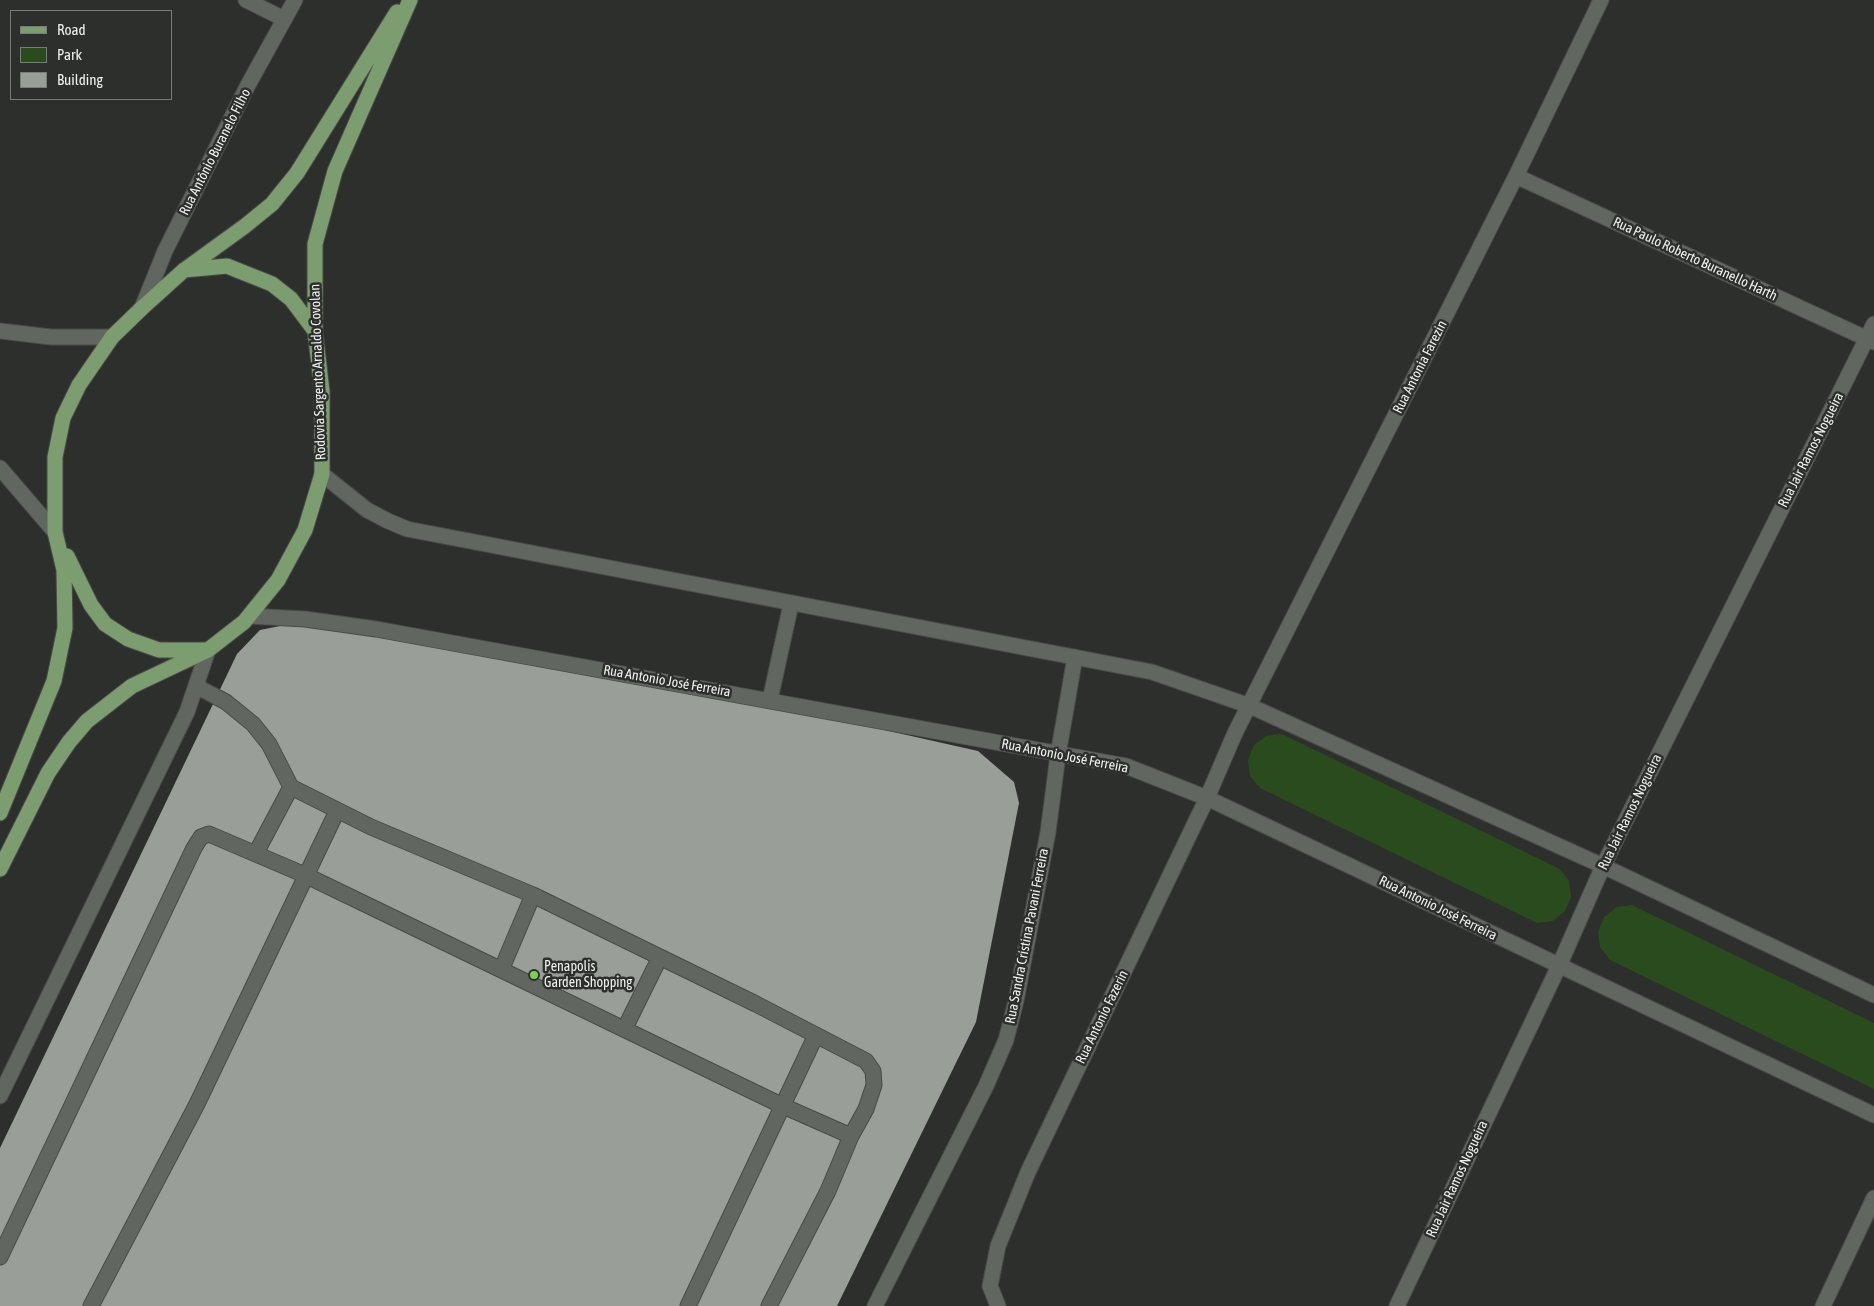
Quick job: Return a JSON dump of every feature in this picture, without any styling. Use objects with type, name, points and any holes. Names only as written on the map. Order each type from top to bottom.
[{"type":"main road","points":[[0,813],[54,681],[65,628],[64,570],[55,532],[55,457],[63,418],[79,385],[112,337],[142,308],[183,270],[272,204],[297,173],[405,0]]},
{"type":"main road","name":"Rodovia Sargento Arnaldo Covolan","points":[[0,869],[48,773],[68,742],[87,721],[132,686],[208,650],[249,616],[278,580],[305,530],[322,474],[322,392],[315,331],[315,244],[335,172],[410,0]]},
{"type":"main road","points":[[183,270],[226,266],[265,281],[291,299],[315,331]]},
{"type":"main road","points":[[55,532],[91,605],[105,624],[128,639],[159,650],[208,650]]},
{"type":"street","points":[[246,0],[284,19]]},
{"type":"street","name":"Rua Antônio Buranelo Filho","points":[[142,308],[165,251],[248,85],[295,0]]},
{"type":"street","name":"Rua Antonia Farezin","points":[[1235,733],[1516,176],[1602,0]]},
{"type":"street","name":"Rua Paulo Roberto Buranello Harth","points":[[1516,176],[1871,340]]},
{"type":"street","name":"Rua Jair Ramos Nogueira","points":[[1397,1306],[1559,966],[1603,866],[1871,340],[1874,324]]},
{"type":"street","points":[[0,331],[51,337],[112,337]]},
{"type":"street","points":[[0,468],[55,532]]},
{"type":"street","points":[[322,474],[368,510],[388,522],[407,529],[1152,672],[1250,706],[1603,866],[1874,994]]},
{"type":"street","points":[[770,700],[791,604]]},
{"type":"street","name":"Rua Antonio José Ferreira","points":[[249,616],[305,619],[376,629],[1126,766],[1207,798],[1874,1115]]},
{"type":"street","points":[[0,1096],[187,712],[208,650]]},
{"type":"street","name":"Rua Sandra Cristina Pavani Ferreira","points":[[875,1306],[986,1086],[1006,1040],[1016,1001],[1048,832],[1058,755],[1075,657]]},
{"type":"street","points":[[196,686],[226,702],[253,724],[269,744],[291,787],[337,811],[533,895],[866,1061],[873,1071],[874,1085],[866,1109],[851,1136],[828,1191],[769,1306]]},
{"type":"street","name":"Rua Antonio Fazerin","points":[[998,1306],[990,1286],[998,1246],[1028,1172],[1207,798],[1235,733]]},
{"type":"street","points":[[256,853],[291,787]]},
{"type":"street","points":[[91,1306],[197,1104],[337,811]]},
{"type":"street","points":[[0,1257],[201,837],[209,834],[305,875],[502,968],[783,1106],[851,1136]]},
{"type":"street","points":[[502,968],[533,895]]},
{"type":"street","points":[[625,1028],[660,958]]},
{"type":"street","points":[[688,1306],[816,1035]]},
{"type":"street","points":[[1824,1306],[1874,1198]]},
{"type":"green space","points":[[1282,734],[1560,869],[1569,881],[1571,897],[1565,911],[1553,921],[1537,923],[1260,788],[1250,776],[1248,760],[1254,745],[1266,736]]},
{"type":"green space","points":[[1632,905],[1874,1023],[1874,1089],[1610,960],[1600,947],[1598,932],[1604,917],[1617,907]]},
{"type":"building","name":"Penapolis Garden Shopping","points":[[305,621],[769,704],[978,751],[1014,782],[1019,803],[976,1022],[837,1306],[0,1306],[0,1148],[237,654],[260,630]]},
{"type":"place","name":"Penapolis Garden Shopping","points":[[534,975]]}]
